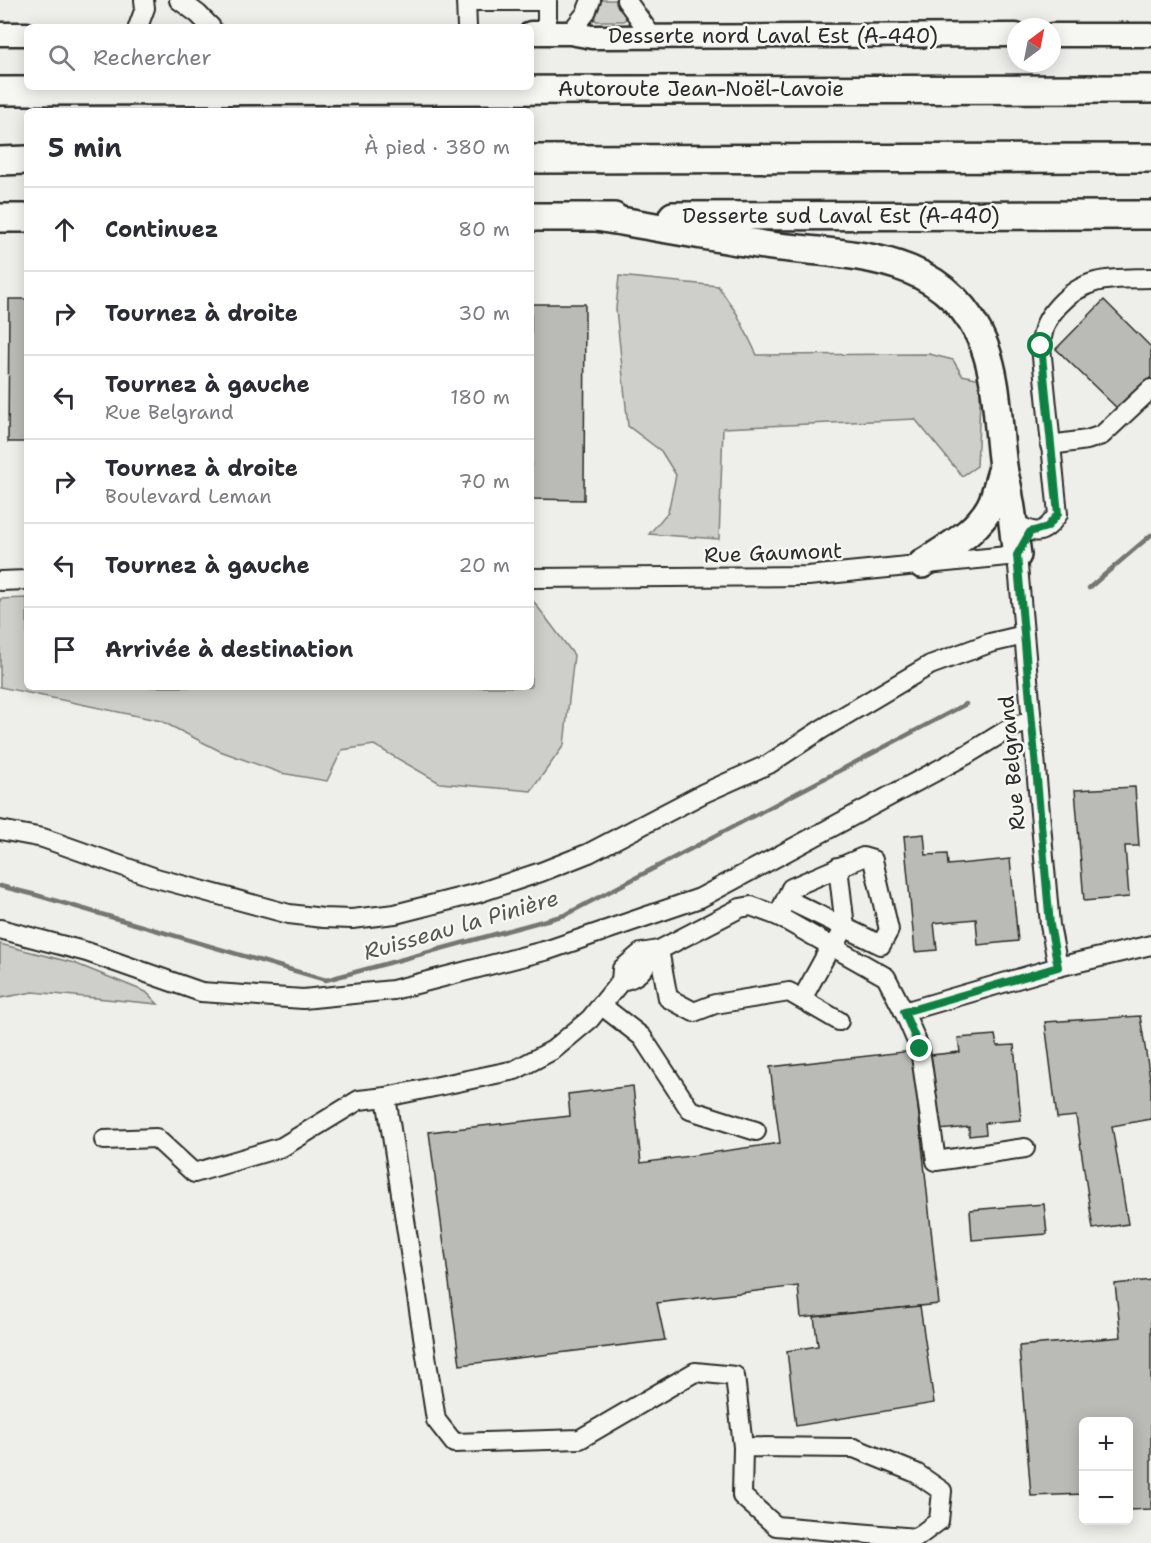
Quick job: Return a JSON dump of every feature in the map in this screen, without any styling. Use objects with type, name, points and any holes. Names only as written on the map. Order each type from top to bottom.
[{"type":"highway","name":"Autoroute Jean-Noël-Lavoie","points":[[0,91],[1151,89]]},
{"type":"highway","points":[[534,159],[1151,158]]},
{"type":"highway","points":[[0,160],[24,160]]},
{"type":"highway","name":"Desserte sud Laval Est (A-440)","points":[[534,217],[1151,215]]},
{"type":"highway","points":[[596,217],[770,246],[864,255],[892,262],[925,277],[946,292],[964,310],[984,346],[997,396],[1003,467],[1021,527],[1017,555]]},
{"type":"highway","points":[[0,218],[24,218]]},
{"type":"highway","points":[[922,564],[965,535],[980,521],[993,500],[1003,467]]},
{"type":"main road","name":"Desserte nord Laval Est (A-440)","points":[[539,33],[570,33],[592,37],[1007,35]]},
{"type":"main road","points":[[0,34],[24,34]]},
{"type":"main road","points":[[1061,35],[1151,35]]},
{"type":"street","points":[[139,24],[145,8],[144,0]]},
{"type":"street","points":[[179,0],[208,24]]},
{"type":"street","points":[[467,24],[466,1],[547,0],[539,33]]},
{"type":"street","points":[[570,33],[586,13],[591,0]]},
{"type":"street","points":[[626,0],[651,35]]},
{"type":"street","points":[[1021,527],[1047,527],[1058,514],[1041,346],[1041,334],[1046,320],[1073,291],[1087,283],[1098,280],[1151,278]]},
{"type":"street","points":[[1050,445],[1087,440],[1102,435],[1151,389]]},
{"type":"street","name":"Rue Gaumont","points":[[534,578],[786,577],[1017,555]]},
{"type":"street","name":"Rue Belgrand","points":[[1017,555],[1050,925],[1058,967]]},
{"type":"street","points":[[0,581],[24,580]]},
{"type":"street","points":[[0,830],[43,838],[156,878],[289,914],[352,919],[395,914],[478,893],[589,853],[704,793],[769,764],[930,665],[990,643],[1024,635]]},
{"type":"street","points":[[0,929],[87,952],[201,992],[303,999],[393,990],[548,950],[700,898],[966,755],[1012,727],[1030,721]]},
{"type":"street","points":[[778,916],[791,888],[864,857],[873,860],[889,930],[881,945],[786,899]]},
{"type":"street","points":[[802,999],[831,946],[838,940],[845,927],[838,867]]},
{"type":"street","points":[[104,1140],[156,1138],[194,1173],[282,1147],[358,1101],[515,1070],[554,1050],[590,1019],[621,981],[622,969],[641,953],[655,951],[740,908],[751,906],[778,916],[886,977],[920,1049],[936,1161],[1025,1148]]},
{"type":"street","points":[[904,1012],[1058,967],[1151,945]]},
{"type":"street","points":[[655,951],[668,998],[694,1012],[715,1004],[789,992],[839,1021]]},
{"type":"street","points":[[601,1005],[642,1037],[690,1110],[756,1131]]},
{"type":"street","points":[[386,1097],[436,1420],[454,1443],[580,1439],[695,1372],[735,1376],[743,1447],[741,1496],[776,1526],[916,1538],[939,1521],[942,1491],[916,1473],[854,1448],[743,1447]]},
{"type":"shaded area","points":[[602,0],[616,0],[627,17],[624,21],[596,21],[594,18]]},
{"type":"shaded area","points":[[619,276],[718,286],[737,314],[757,355],[929,354],[953,360],[962,375],[981,379],[977,466],[962,476],[915,419],[723,428],[719,539],[649,534],[668,512],[676,475],[661,451],[628,426],[616,309]]},
{"type":"shaded area","points":[[24,598],[24,690],[534,690],[534,602],[574,655],[564,745],[531,791],[440,783],[374,745],[342,750],[327,781],[281,773],[220,751],[161,721],[0,687],[0,599]]},
{"type":"shaded area","points":[[0,944],[74,963],[146,992],[158,1004],[33,992],[0,998]]},
{"type":"building","points":[[9,299],[24,299],[24,442],[8,442]]},
{"type":"building","points":[[1104,300],[1151,347],[1151,377],[1119,410],[1056,349]]},
{"type":"building","points":[[534,304],[585,304],[584,500],[534,499]]},
{"type":"building","points":[[1135,787],[1139,846],[1125,846],[1129,897],[1084,901],[1075,790]]},
{"type":"building","points":[[924,834],[926,855],[947,854],[948,865],[1010,859],[1018,941],[978,945],[976,919],[934,923],[937,950],[915,952],[904,836]]},
{"type":"building","points":[[1140,1016],[1151,1084],[1151,1119],[1112,1126],[1128,1224],[1093,1229],[1076,1116],[1057,1118],[1045,1022]]},
{"type":"building","points":[[995,1035],[997,1046],[1014,1045],[1021,1120],[985,1123],[986,1134],[969,1136],[969,1127],[939,1130],[931,1055],[960,1052],[958,1038]]},
{"type":"building","points":[[912,1051],[939,1304],[801,1318],[798,1286],[657,1303],[665,1340],[460,1365],[429,1132],[570,1116],[568,1094],[633,1086],[641,1163],[780,1143],[770,1067]]},
{"type":"building","points":[[1044,1204],[1047,1234],[972,1240],[970,1210]]},
{"type":"building","points":[[1151,1280],[1151,1509],[1133,1510],[1133,1417],[1079,1417],[1079,1494],[1031,1496],[1019,1346],[1121,1337],[1115,1284]]},
{"type":"building","points":[[920,1306],[934,1403],[796,1426],[787,1351],[818,1346],[814,1317]]},
{"type":"waterway","name":"Ruisseau la Pinière","points":[[1089,588],[1151,535]]},
{"type":"waterway","name":"Ruisseau la Pinière","points":[[0,886],[326,980],[565,915],[966,704]]},
{"type":"route","points":[[920,1049],[904,1012],[1058,967],[1050,925],[1017,555],[1030,532],[1043,530],[1058,514],[1041,346]]}]
